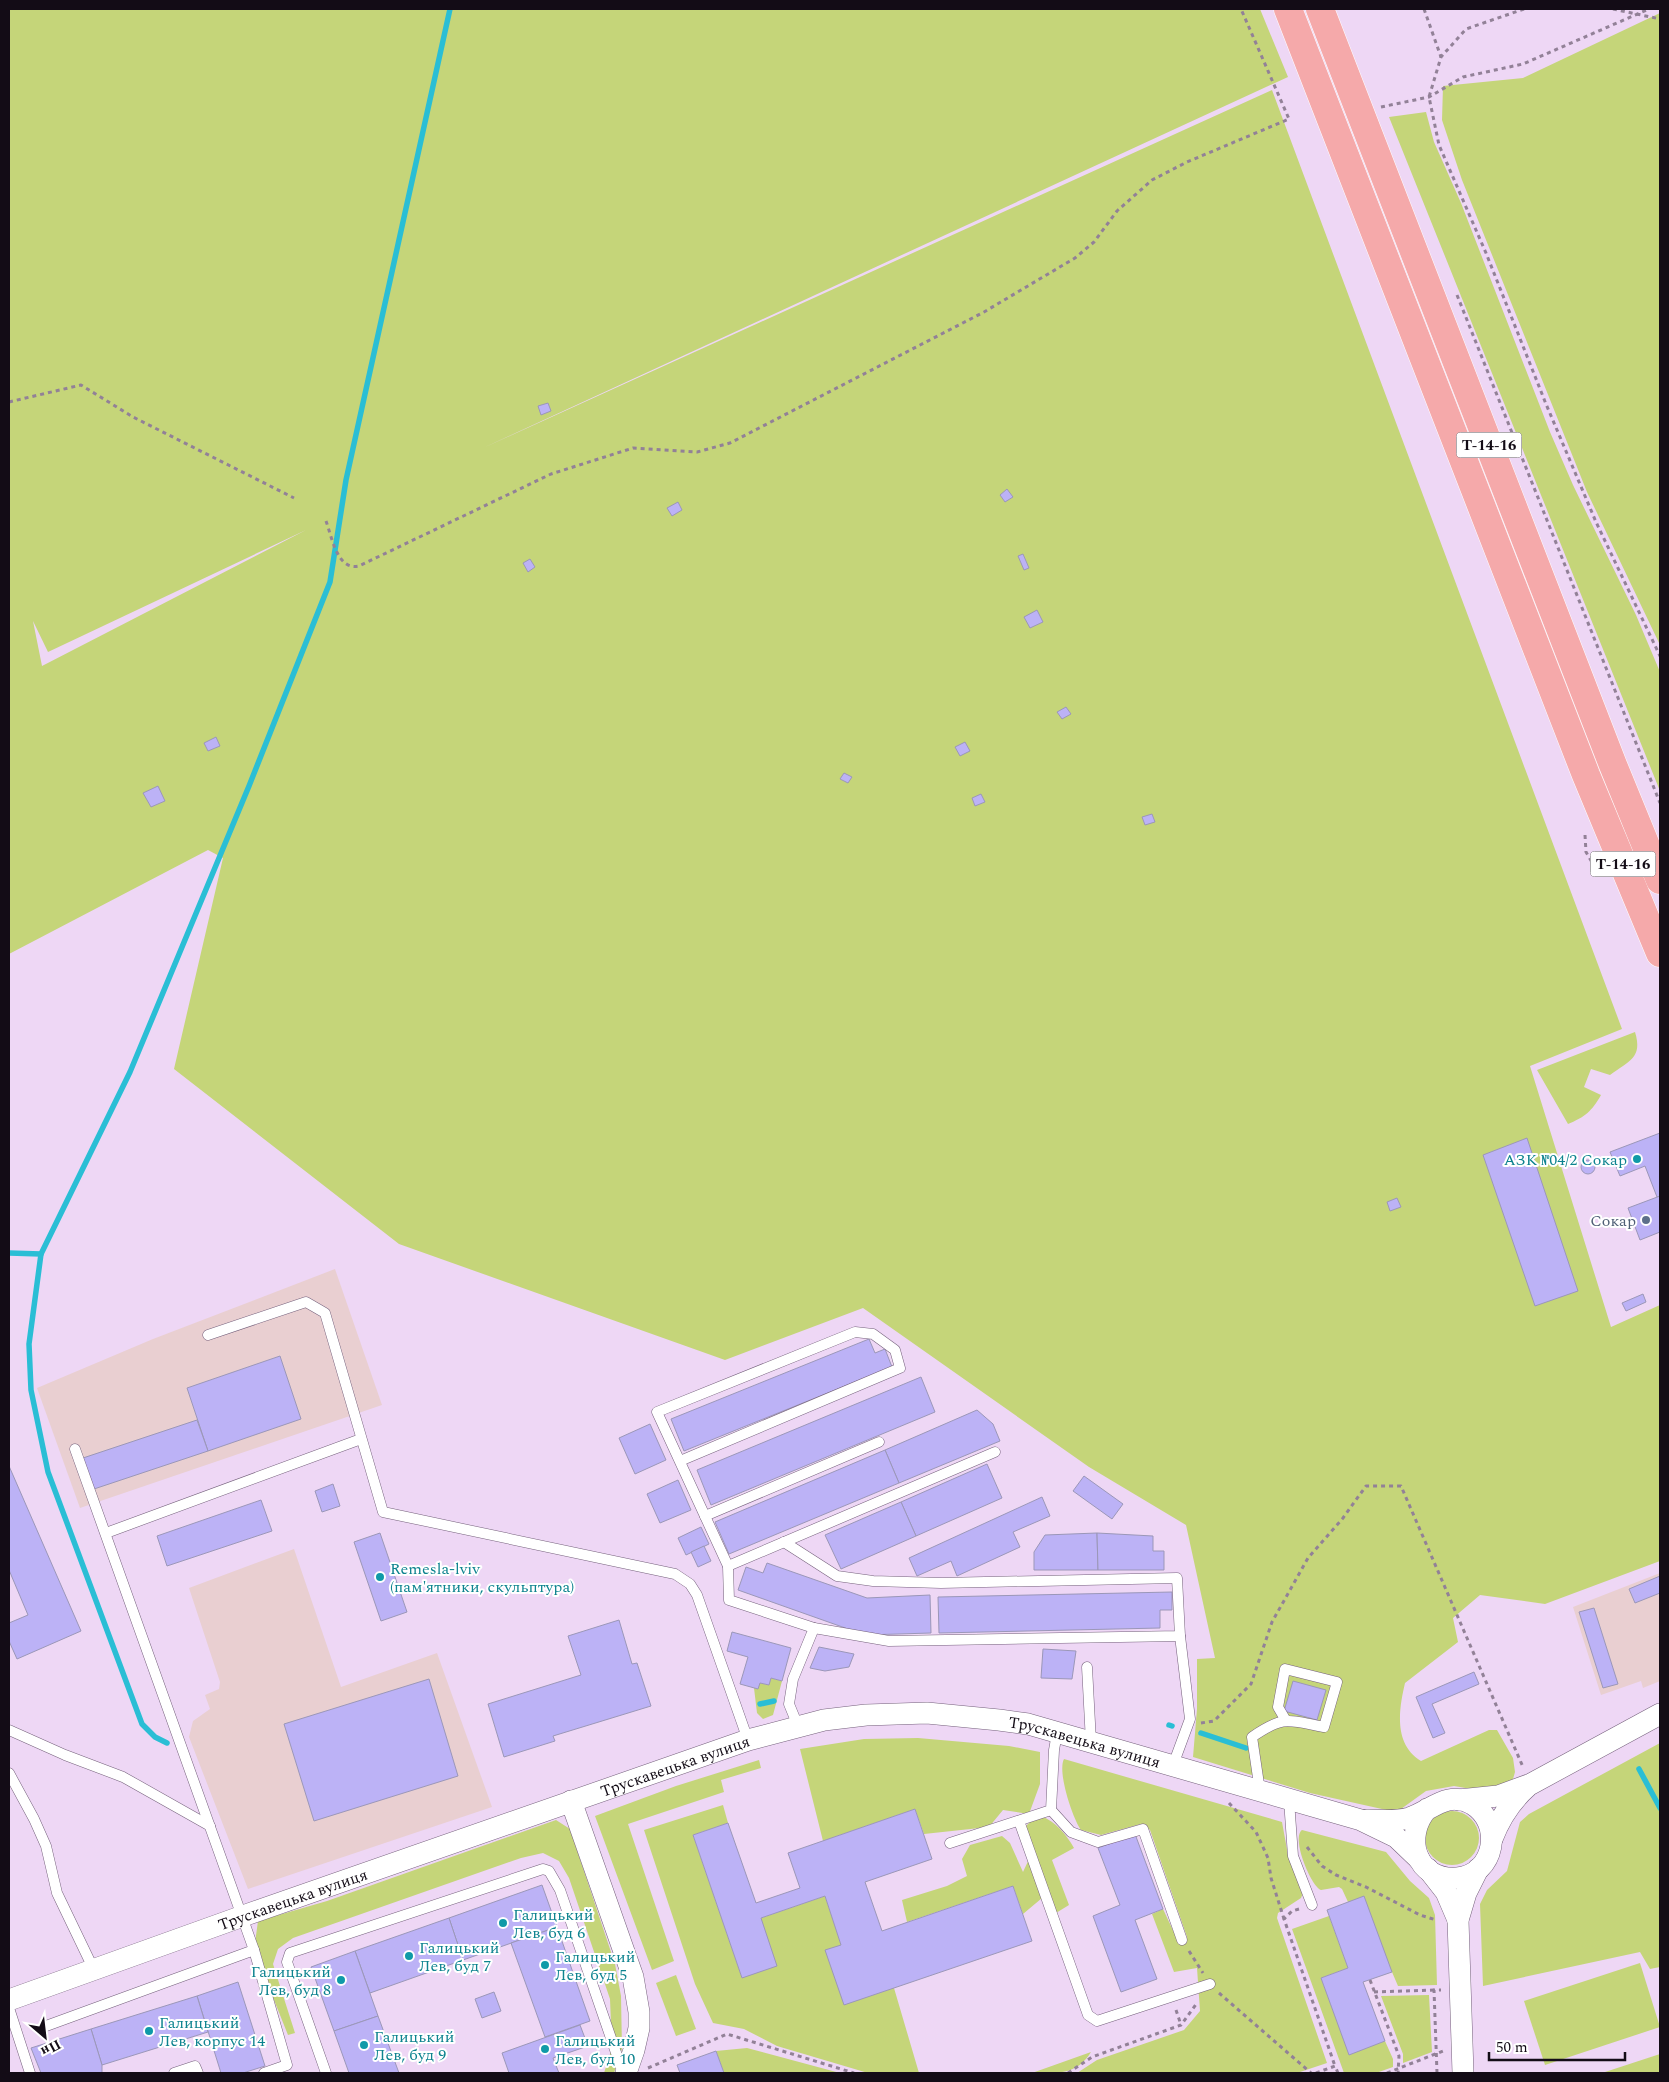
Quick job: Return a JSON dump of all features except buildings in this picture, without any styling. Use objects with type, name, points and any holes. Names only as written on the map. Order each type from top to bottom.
[{"type":"main road","name":"Т-14-16","points":[[1288,9],[1586,775],[1660,953]]},
{"type":"main road","name":"Т-14-16","points":[[1320,9],[1377,108],[1609,756],[1660,880]]},
{"type":"street","name":"Трускавецька вулиця","points":[[9,2000],[243,1916],[748,1740],[798,1726],[866,1715],[928,1713],[1028,1724],[1261,1792],[1289,1810],[1362,1820],[1390,1821],[1409,1818],[1428,1808]]},
{"type":"street","points":[[1531,1784],[1513,1799],[1499,1821],[1486,1860],[1478,1868],[1458,1878],[1436,1874],[1423,1864],[1415,1849],[1415,1827],[1428,1808],[1437,1802],[1498,1796],[1531,1784],[1660,1714]]},
{"type":"street","points":[[1459,1800],[1470,1803],[1483,1813],[1491,1828],[1492,1839]]},
{"type":"street","points":[[571,1801],[633,1977],[639,2012],[639,2028],[630,2072]]},
{"type":"street","name":"Трускавецька вулиця","points":[[1362,1820],[1396,1836],[1423,1864],[1446,1892],[1449,1918]]},
{"type":"street","points":[[1462,2073],[1449,1918],[1466,1894],[1478,1868]]},
{"type":"lane","points":[[208,1335],[306,1302],[325,1313],[383,1512],[675,1574],[686,1580],[697,1595],[748,1740]]},
{"type":"lane","points":[[680,1461],[900,1368],[895,1350],[873,1334],[855,1332],[657,1412],[728,1566],[729,1600],[814,1628],[889,1641],[1180,1636]]},
{"type":"lane","points":[[106,1533],[361,1439]]},
{"type":"lane","points":[[705,1516],[879,1442]]},
{"type":"lane","points":[[75,1449],[254,1950],[287,2065],[264,2073]]},
{"type":"lane","points":[[728,1566],[995,1452]]},
{"type":"lane","points":[[784,1542],[837,1576],[873,1581],[941,1584],[1177,1578],[1180,1636],[1190,1719],[1173,1765]]},
{"type":"lane","points":[[798,1726],[788,1704],[793,1679],[814,1628]]},
{"type":"lane","points":[[1087,1667],[1091,1742]]},
{"type":"lane","points":[[1261,1792],[1252,1737],[1272,1723],[1285,1719],[1324,1727],[1337,1682],[1284,1669],[1278,1707],[1285,1719]]},
{"type":"lane","points":[[9,1730],[65,1755],[123,1777],[210,1826]]},
{"type":"lane","points":[[1057,1733],[1054,1750],[1051,1810],[1071,1832],[1098,1842],[1143,1828],[1182,1940]]},
{"type":"lane","points":[[9,1773],[34,1819],[46,1846],[57,1892],[94,1970]]},
{"type":"lane","points":[[950,1843],[1051,1810]]},
{"type":"lane","points":[[1289,1810],[1293,1856],[1312,1905]]},
{"type":"lane","points":[[1019,1821],[1088,2015],[1096,2021],[1210,1984]]},
{"type":"lane","points":[[326,2073],[287,1962],[290,1953],[543,1869],[549,1871],[560,1890],[630,2072]]},
{"type":"lane","points":[[46,2026],[254,1950]]},
{"type":"lane","points":[[9,2008],[30,2073]]},
{"type":"lane","points":[[174,2073],[195,2066],[198,2073]]},
{"type":"path","points":[[326,521],[344,565],[351,568],[359,566],[551,474],[633,448],[696,452],[730,443],[984,312],[1075,258],[1088,248],[1117,211],[1152,180],[1187,162],[1289,119],[1241,9]]},
{"type":"path","points":[[1424,9],[1441,57]]},
{"type":"path","points":[[1524,9],[1466,29],[1441,57],[1429,97],[1439,145],[1486,253],[1546,404],[1596,522],[1660,656]]},
{"type":"path","points":[[1613,9],[1660,18]]},
{"type":"path","points":[[1377,108],[1429,97],[1463,77],[1523,64],[1649,9]]},
{"type":"path","points":[[1455,290],[1660,803]]},
{"type":"path","points":[[9,402],[81,385],[133,417],[294,498]]},
{"type":"path","points":[[1188,1724],[1214,1721],[1251,1684],[1272,1622],[1308,1558],[1343,1518],[1366,1486],[1401,1486],[1531,1784]]},
{"type":"path","points":[[1236,1804],[1227,1802],[1256,1832],[1268,1858],[1271,1878],[1284,1919],[1338,2073]]},
{"type":"path","points":[[1289,1810],[1303,1842],[1322,1866],[1336,1875],[1366,1887],[1420,1915],[1440,1921],[1449,1918]]},
{"type":"path","points":[[1284,1919],[1292,1911],[1312,1905]]},
{"type":"path","points":[[1182,1940],[1210,1984],[1311,2073]]},
{"type":"path","points":[[1370,1980],[1399,2056],[1398,2071]]},
{"type":"path","points":[[1068,2073],[1092,2057],[1181,2026],[1210,1984]]},
{"type":"path","points":[[1434,1990],[1437,2073]]},
{"type":"path","points":[[1374,1992],[1444,1990]]},
{"type":"path","points":[[630,2072],[727,2034],[854,2073]]},
{"type":"path","points":[[1387,2073],[1398,2071],[1446,2050]]},
{"type":"path","points":[[1316,2073],[1336,2066]]},
{"type":"shaded area","points":[[335,1269],[382,1405],[80,1508],[37,1388],[153,1339]]},
{"type":"shaded area","points":[[294,1549],[341,1687],[437,1653],[492,1807],[248,1889],[189,1737],[193,1721],[210,1709],[205,1695],[219,1689],[220,1682],[189,1588]]},
{"type":"shaded area","points":[[1660,1573],[1660,1681],[1643,1688],[1641,1681],[1601,1695],[1573,1607]]},
{"type":"green space","points":[[9,9],[1260,9],[1288,77],[483,448],[1272,90],[1622,1029],[1530,1066],[1611,1327],[1660,1305],[1660,1561],[1545,1604],[1480,1595],[1453,1618],[1458,1642],[1405,1683],[1400,1725],[1402,1736],[1412,1754],[1421,1761],[1489,1730],[1497,1730],[1513,1758],[1515,1772],[1513,1779],[1501,1785],[1477,1790],[1454,1786],[1426,1791],[1401,1809],[1391,1811],[1310,1793],[1193,1757],[1197,1709],[1197,1659],[1215,1658],[1186,1525],[1089,1467],[863,1308],[725,1360],[399,1244],[174,1069],[223,858],[208,850],[9,954]],"holes":[[[306,530],[42,666],[33,621],[48,652]]]},
{"type":"green space","points":[[1660,13],[1660,645],[1587,492],[1462,180],[1442,120],[1443,86],[1523,78]]},
{"type":"green space","points":[[1426,112],[1434,142],[1461,203],[1550,432],[1573,485],[1636,615],[1660,672],[1660,791],[1389,117]]},
{"type":"green space","points":[[1635,1032],[1637,1048],[1633,1058],[1610,1075],[1591,1069],[1584,1087],[1601,1095],[1587,1113],[1568,1124],[1537,1070]]},
{"type":"green space","points":[[771,1678],[782,1681],[773,1715],[763,1719],[757,1713],[754,1688],[760,1683],[769,1685]]},
{"type":"green space","points":[[918,1738],[1009,1746],[1040,1752],[1040,1784],[1029,1814],[1003,1810],[989,1827],[924,1834],[915,1809],[823,1841],[800,1749],[864,1739]]},
{"type":"green space","points":[[1660,1743],[1660,1967],[1650,1969],[1640,1952],[1483,1986],[1480,1904],[1487,1890],[1507,1871],[1520,1822],[1529,1814]]},
{"type":"green space","points":[[1064,1759],[1282,1822],[1288,1855],[1303,1893],[1301,1898],[1278,1913],[1277,1918],[1327,2063],[1297,2073],[1077,2073],[1097,2060],[1184,2030],[1200,2011],[1197,1968],[1174,1972],[1152,1914],[1163,1909],[1178,1941],[1187,1937],[1150,1830],[1141,1824],[1101,1835],[1081,1830],[1070,1806],[1064,1784],[1062,1765]]},
{"type":"green space","points":[[759,1760],[761,1768],[721,1780],[724,1792],[628,1824],[674,1961],[652,1970],[595,1816],[676,1786]]},
{"type":"green space","points":[[723,1805],[728,1823],[693,1835],[742,1978],[761,1918],[825,1896],[841,1945],[894,1988],[919,2073],[868,2073],[777,2046],[744,2029],[713,2023],[695,1984],[644,1830]]},
{"type":"green space","points":[[1452,1811],[1462,1813],[1471,1819],[1477,1828],[1479,1838],[1477,1848],[1471,1857],[1462,1863],[1452,1865],[1442,1863],[1433,1857],[1427,1848],[1425,1838],[1427,1828],[1433,1819],[1442,1813]]},
{"type":"green space","points":[[1041,1816],[1060,1829],[1074,1848],[1052,1860],[1069,1905],[1056,1913],[1048,1893],[1023,1914],[1013,1886],[907,1922],[902,1900],[947,1886],[967,1876],[962,1859],[970,1845],[1002,1836],[1010,1843],[1023,1872],[1030,1857],[1025,1827],[1033,1819]]},
{"type":"green space","points":[[556,1820],[570,1829],[615,1964],[621,1996],[622,2049],[614,2073],[604,2073],[612,2048],[610,1999],[569,1878],[559,1861],[543,1853],[521,1858],[293,1938],[278,1949],[273,1964],[295,2033],[288,2035],[254,1950],[258,1921],[327,1901]]},
{"type":"green space","points":[[1302,1830],[1386,1852],[1410,1881],[1429,1898],[1435,1915],[1437,1985],[1398,1986],[1392,1972],[1348,1902],[1342,1889],[1339,1887],[1321,1890],[1312,1880],[1304,1862],[1299,1842],[1299,1835]]},
{"type":"green space","points":[[1329,1916],[1348,1968],[1321,1978],[1349,2054],[1385,2041],[1393,2059],[1393,2067],[1376,2073],[1344,2073],[1292,1929]]},
{"type":"green space","points":[[1640,1963],[1660,2027],[1545,2065],[1524,2001]]},
{"type":"green space","points":[[676,1975],[696,2029],[676,2036],[656,1983]]},
{"type":"green space","points":[[1429,1995],[1432,2052],[1403,2063],[1403,2054],[1381,1996]]},
{"type":"green space","points":[[747,2048],[840,2073],[724,2073],[716,2051]]},
{"type":"green space","points":[[1091,2052],[1079,2065],[1065,2072],[1032,2073]]},
{"type":"green space","points":[[1660,2054],[1660,2073],[1602,2073]]},
{"type":"waterway","points":[[167,1743],[155,1737],[142,1724],[48,1472],[31,1390],[29,1344],[41,1254],[130,1072],[249,786],[330,582],[346,480],[450,9]]},
{"type":"waterway","points":[[9,1253],[41,1254]]},
{"type":"waterway","points":[[760,1704],[774,1701]]},
{"type":"waterway","points":[[1201,1733],[1246,1748]]},
{"type":"waterway","points":[[1639,1769],[1660,1808]]},
{"type":"place","name":"АЗК №04/2 Сокар","points":[[1637,1159]]},
{"type":"place","name":"Сокар","points":[[1646,1220]]},
{"type":"place","name":"Remesla-lviv (пам'ятники, скульптура)","points":[[380,1577]]},
{"type":"place","name":"Галицький Лев, буд 6","points":[[503,1923]]},
{"type":"place","name":"Галицький Лев, буд 7","points":[[409,1956]]},
{"type":"place","name":"Галицький Лев, буд 5","points":[[545,1965]]},
{"type":"place","name":"Галицький Лев, буд 8","points":[[341,1980]]},
{"type":"place","name":"Галицький Лев, корпус 14","points":[[149,2031]]},
{"type":"place","name":"Галицький Лев, буд 9","points":[[364,2045]]},
{"type":"place","name":"Галицький Лев, буд 10","points":[[545,2049]]}]
